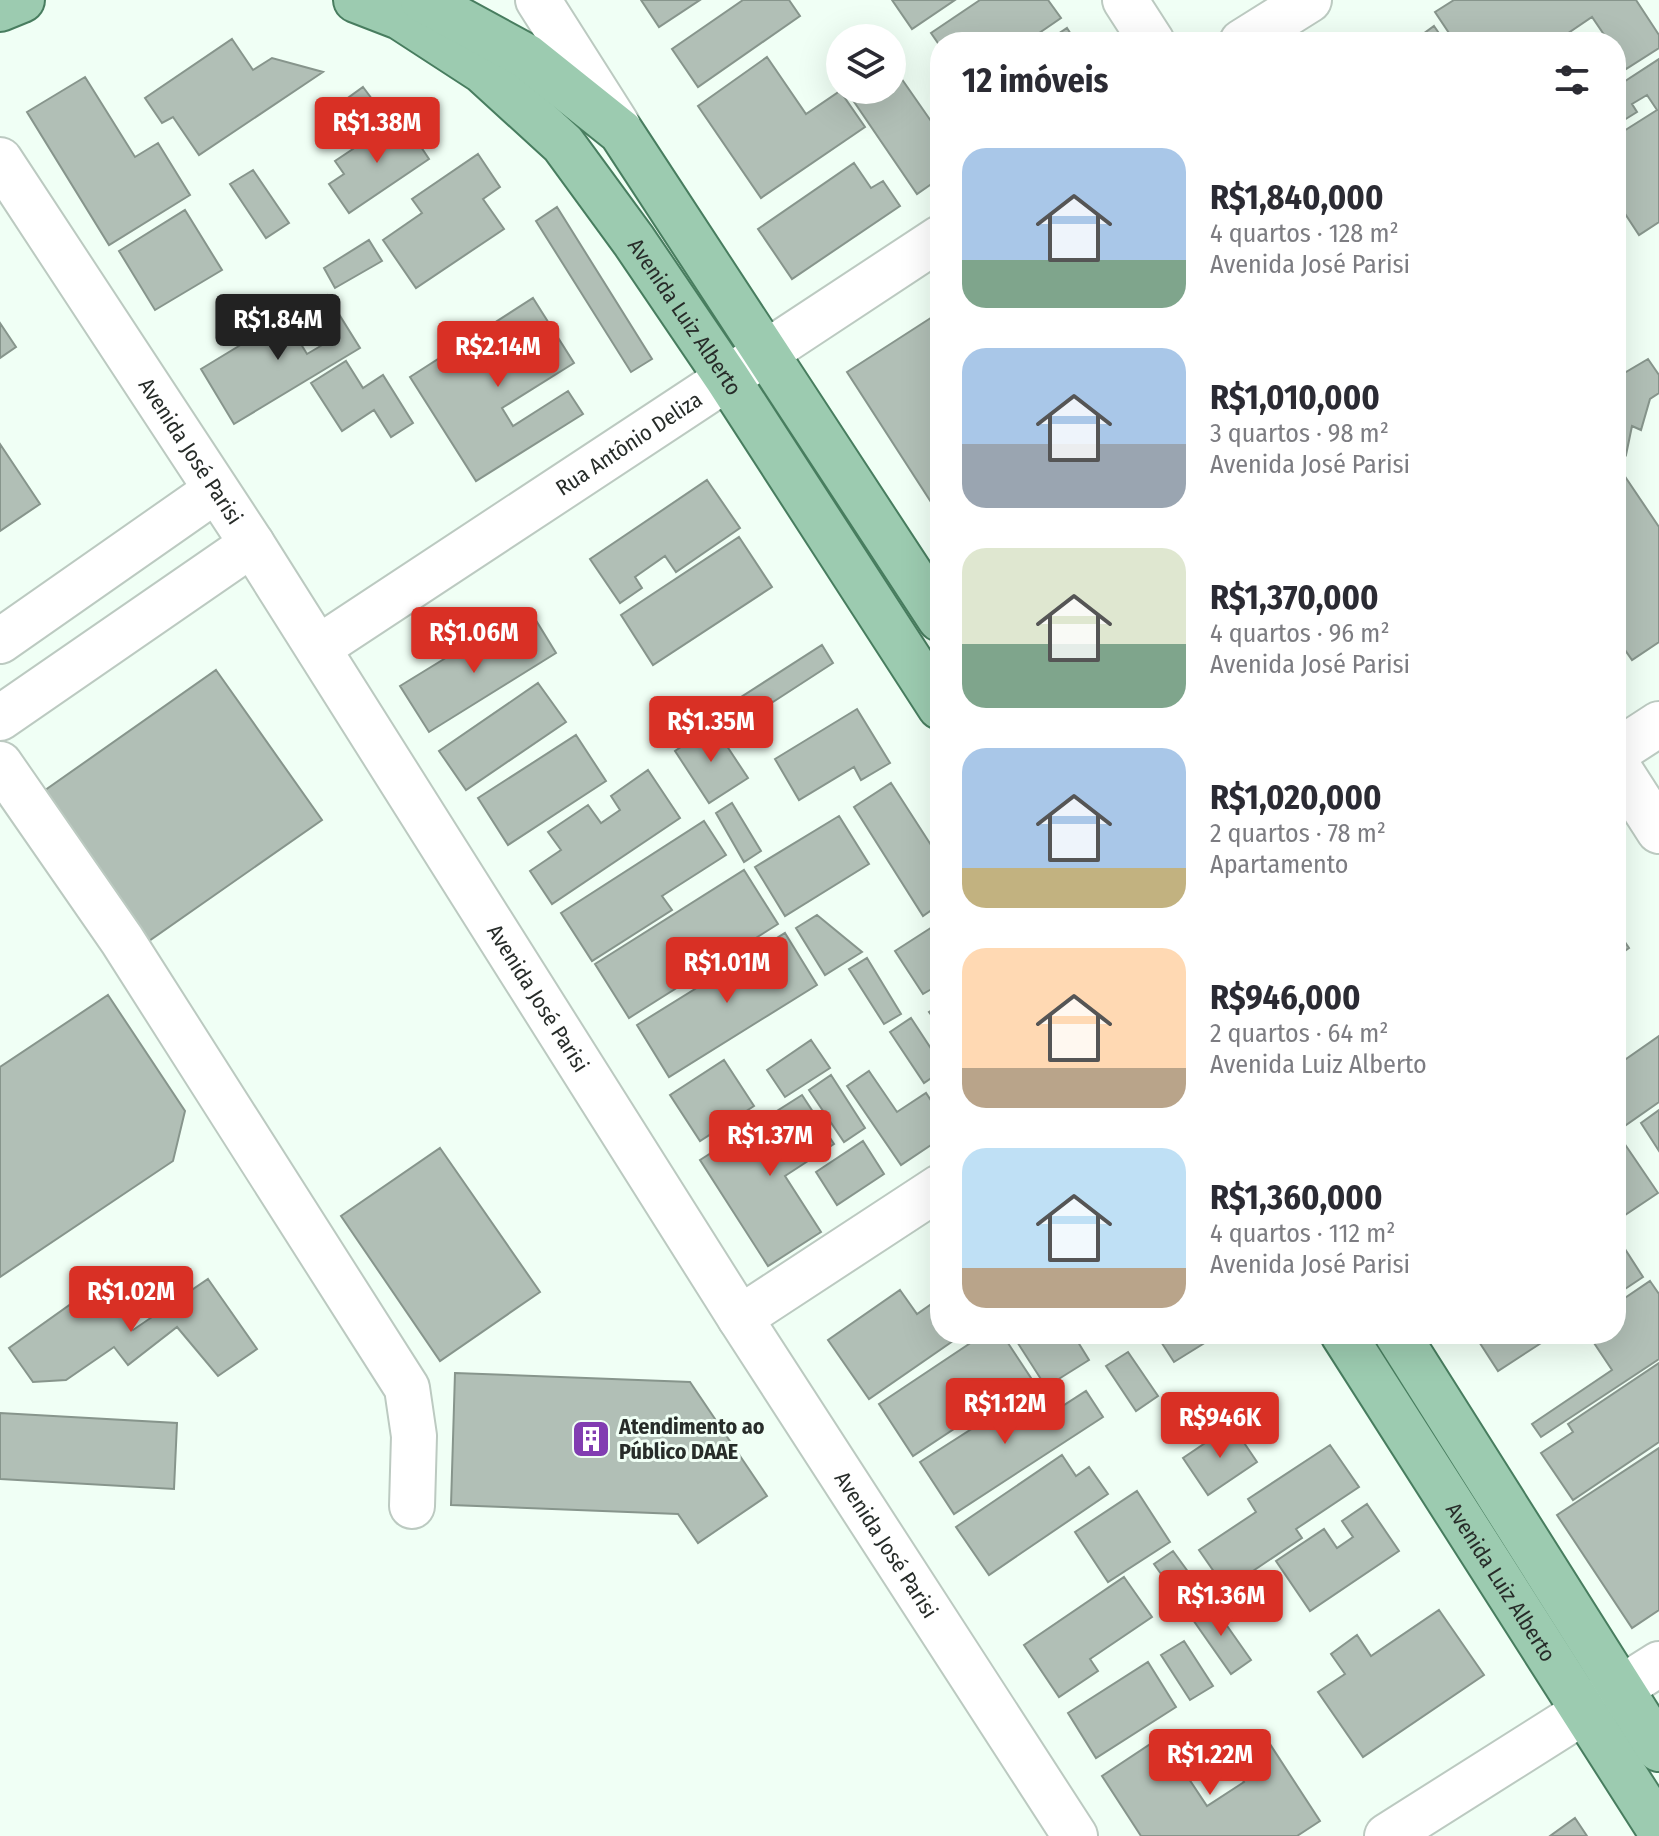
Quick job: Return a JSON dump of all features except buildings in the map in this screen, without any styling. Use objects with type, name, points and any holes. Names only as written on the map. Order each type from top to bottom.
[{"type":"main road","points":[[0,9],[22,0]]},
{"type":"main road","name":"Avenida Luiz Alberto","points":[[356,0],[400,17],[483,71],[563,144],[634,241],[727,378],[930,692]]},
{"type":"main road","points":[[423,0],[526,56],[621,132],[930,604]]},
{"type":"main road","name":"Avenida Luiz Alberto","points":[[1349,1344],[1659,1829]]},
{"type":"main road","name":"Avenida Luiz Alberto","points":[[1403,1344],[1659,1749]]},
{"type":"street","points":[[538,0],[621,132]]},
{"type":"street","points":[[1125,0],[1146,32]]},
{"type":"street","points":[[1258,32],[1309,0]]},
{"type":"street","name":"Avenida José Parisi","points":[[0,160],[252,544],[740,1318],[1075,1836]]},
{"type":"street","name":"Rua Antônio Deliza","points":[[318,648],[930,244]]},
{"type":"street","points":[[0,641],[216,490]]},
{"type":"street","points":[[0,718],[252,544]]},
{"type":"street","points":[[1626,745],[1659,724]]},
{"type":"street","points":[[0,764],[122,940],[407,1388],[414,1436],[412,1506]]},
{"type":"street","points":[[1626,780],[1659,831]]},
{"type":"street","points":[[740,1318],[930,1194]]},
{"type":"street","points":[[1387,1836],[1659,1664]]},
{"type":"place","name":"Atendimento ao Público DAAE","points":[[591,1439]]}]
